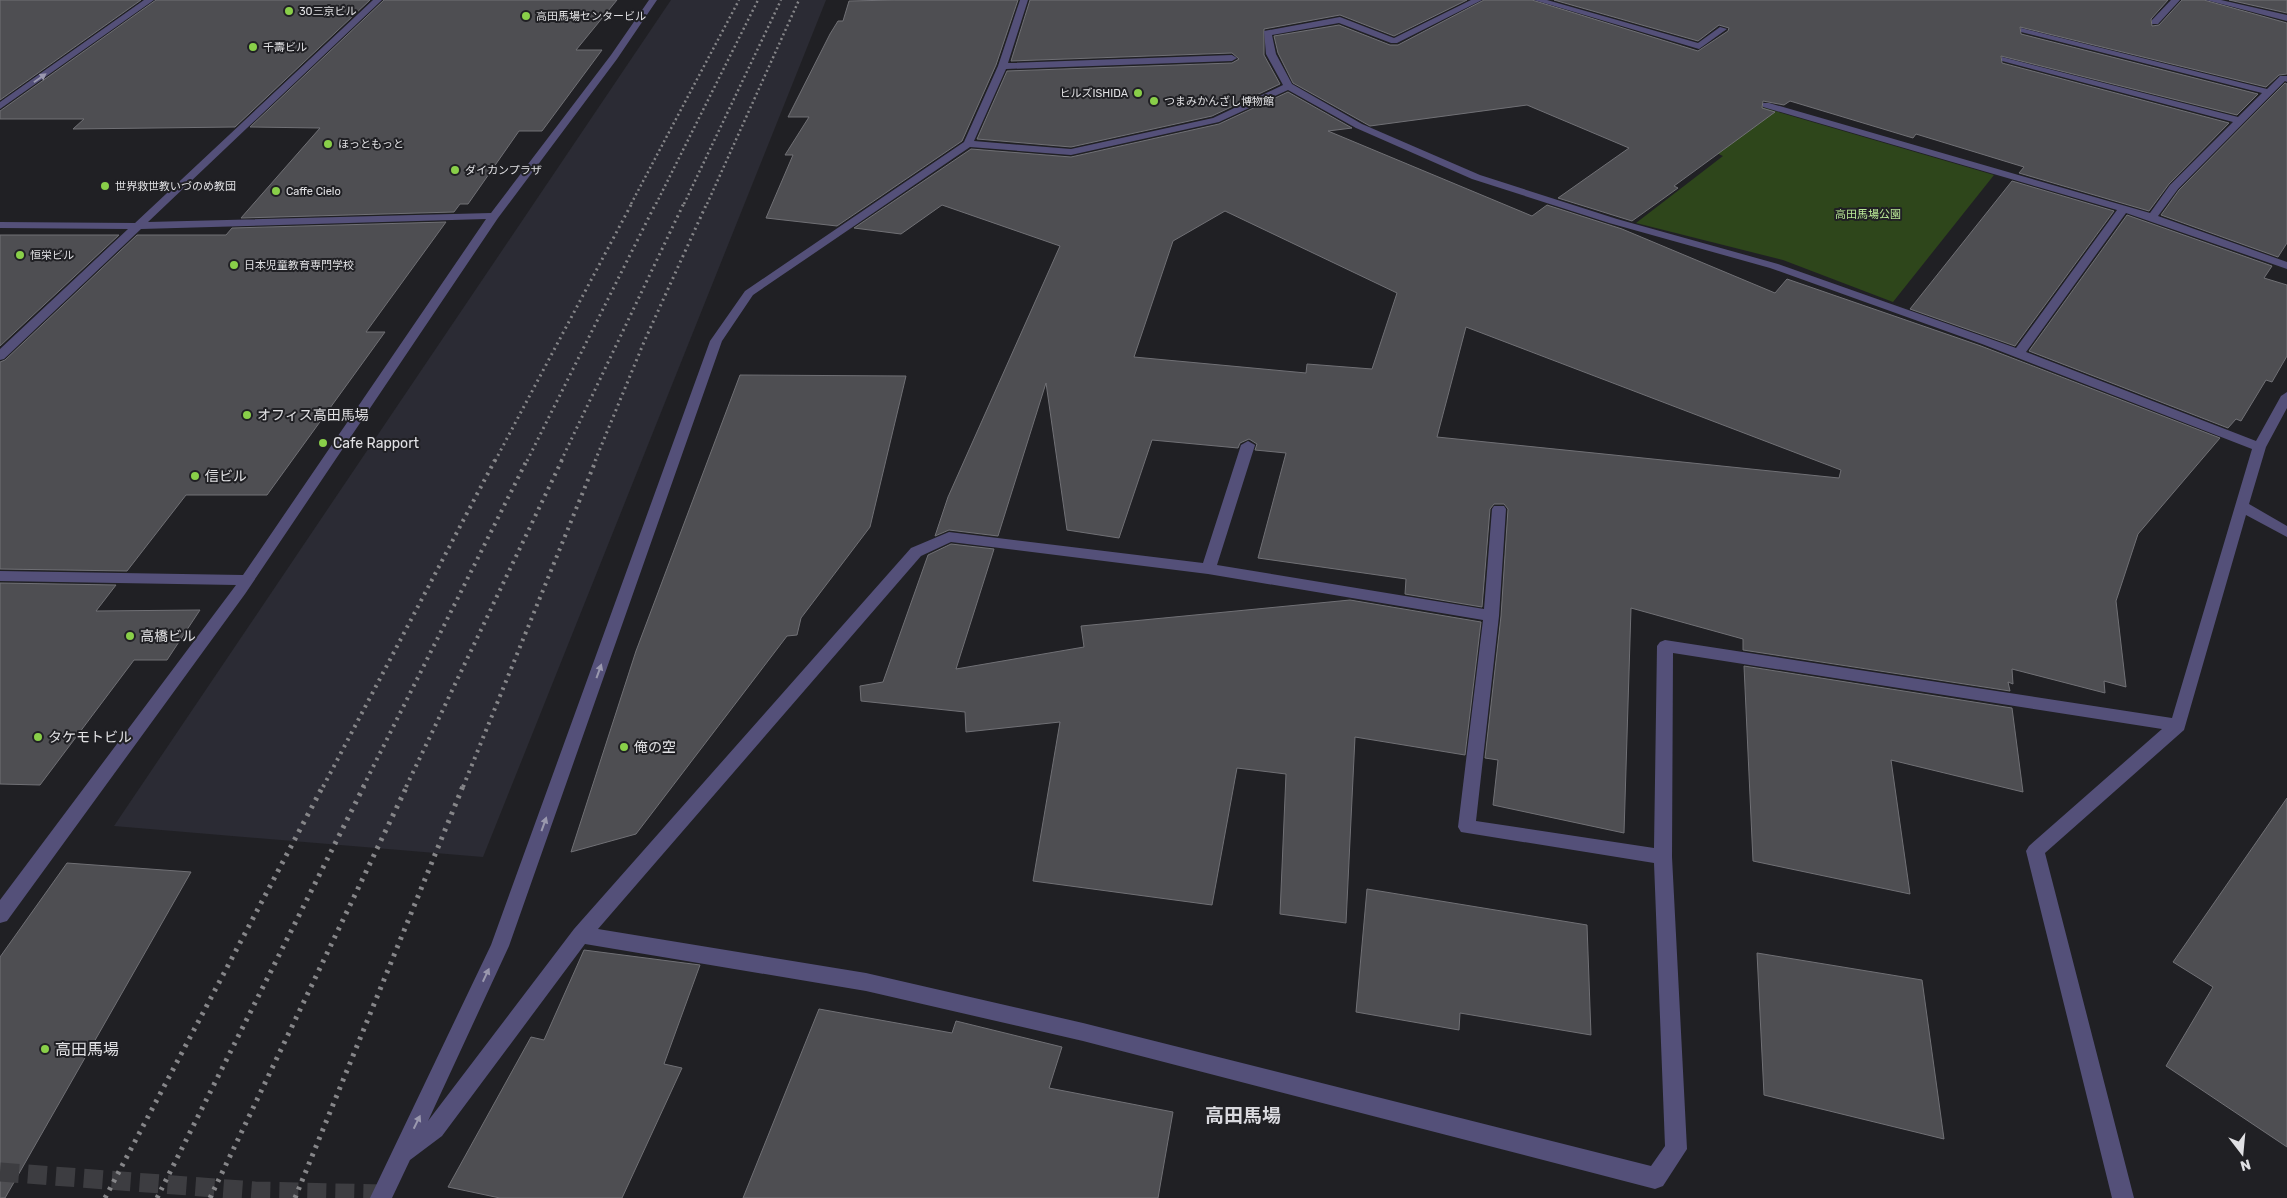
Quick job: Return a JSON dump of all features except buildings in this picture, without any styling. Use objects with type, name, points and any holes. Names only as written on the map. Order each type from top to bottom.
[{"type":"street","points":[[0,106],[150,0]]},
{"type":"street","points":[[0,356],[378,0]]},
{"type":"street","points":[[0,915],[246,580],[494,216],[614,57],[653,0]]},
{"type":"street","points":[[381,1198],[500,946],[716,342],[749,293],[968,144],[1003,66],[1024,0]]},
{"type":"street","points":[[1478,0],[1394,41],[1340,20],[1267,33],[1271,54],[1288,86],[1359,126],[1476,177],[1613,221],[1774,266],[2018,354],[2259,447]]},
{"type":"street","points":[[1538,0],[1699,46],[1723,29]]},
{"type":"street","points":[[2155,22],[2176,0]]},
{"type":"street","points":[[2210,0],[2287,18]]},
{"type":"street","points":[[2246,9],[2255,0]]},
{"type":"street","points":[[2024,30],[2269,92]]},
{"type":"street","points":[[1003,66],[1232,58]]},
{"type":"street","points":[[2004,59],[2240,121]]},
{"type":"street","points":[[2152,217],[2174,187],[2283,78],[2287,79]]},
{"type":"street","points":[[968,144],[1071,152],[1216,120],[1288,86]]},
{"type":"street","points":[[1766,105],[2124,208],[2287,266]]},
{"type":"street","points":[[2018,354],[2124,208]]},
{"type":"street","points":[[0,225],[137,226],[494,216]]},
{"type":"street","points":[[2123,1198],[2035,850],[2178,725],[2259,447],[2287,396]]},
{"type":"street","points":[[1208,568],[1248,445]]},
{"type":"street","points":[[2242,506],[2287,532]]},
{"type":"street","points":[[1498,509],[1491,616],[1467,827],[1663,857]]},
{"type":"street","points":[[401,1154],[435,1129],[581,935],[916,552],[949,538],[1208,568],[1491,616]]},
{"type":"street","points":[[0,576],[246,580]]},
{"type":"street","points":[[581,935],[866,982],[1083,1032],[1655,1178],[1676,1148],[1663,857],[1665,646],[2178,725]]},
{"type":"shaded area","points":[[671,0],[826,0],[483,857],[114,826]]},
{"type":"green space","name":"高田馬場公園","points":[[1638,71],[1994,175],[1893,302],[1783,260],[1636,223],[1723,156],[1592,96]]},
{"type":"tunnel","points":[[0,1172],[255,1191],[383,1194]]},
{"type":"railway","points":[[631,204],[739,0]]},
{"type":"railway","points":[[656,204],[758,0]]},
{"type":"railway","points":[[684,204],[781,0]]},
{"type":"railway","points":[[707,204],[799,0]]},
{"type":"railway","points":[[495,461],[632,203]]},
{"type":"railway","points":[[527,461],[656,203]]},
{"type":"railway","points":[[561,461],[684,203]]},
{"type":"railway","points":[[595,461],[644,342],[707,203]]},
{"type":"railway","points":[[323,787],[495,460]]},
{"type":"railway","points":[[363,787],[527,460]]},
{"type":"railway","points":[[406,787],[562,460]]},
{"type":"railway","points":[[463,787],[596,460]]},
{"type":"railway","points":[[105,1198],[323,786]]},
{"type":"railway","points":[[157,1198],[364,786]]},
{"type":"railway","points":[[210,1198],[407,786]]},
{"type":"railway","points":[[295,1198],[463,786]]},
{"type":"place","name":"30三京ビル","points":[[289,11]]},
{"type":"place","name":"高田馬場センタービル","points":[[526,16]]},
{"type":"place","name":"千壽ビル","points":[[253,47]]},
{"type":"place","name":"ヒルズISHIDA","points":[[1138,93]]},
{"type":"place","name":"つまみかんざし博物館","points":[[1154,101]]},
{"type":"place","name":"ほっともっと","points":[[328,144]]},
{"type":"place","name":"ダイカンプラザ","points":[[455,170]]},
{"type":"place","name":"世界救世教いづのめ教団","points":[[105,186]]},
{"type":"place","name":"Caffe Cielo","points":[[276,191]]},
{"type":"place","name":"恒栄ビル","points":[[20,255]]},
{"type":"place","name":"日本児童教育専門学校","points":[[234,265]]},
{"type":"place","name":"オフィス高田馬場","points":[[247,415]]},
{"type":"place","name":"Cafe Rapport","points":[[323,443]]},
{"type":"place","name":"信ビル","points":[[195,476]]},
{"type":"place","name":"高橋ビル","points":[[130,636]]},
{"type":"place","name":"タケモトビル","points":[[38,737]]},
{"type":"place","name":"俺の空","points":[[624,747]]},
{"type":"place","name":"高田馬場","points":[[45,1049]]},
{"type":"district","name":"高田馬場","points":[[1243,1115]]}]
